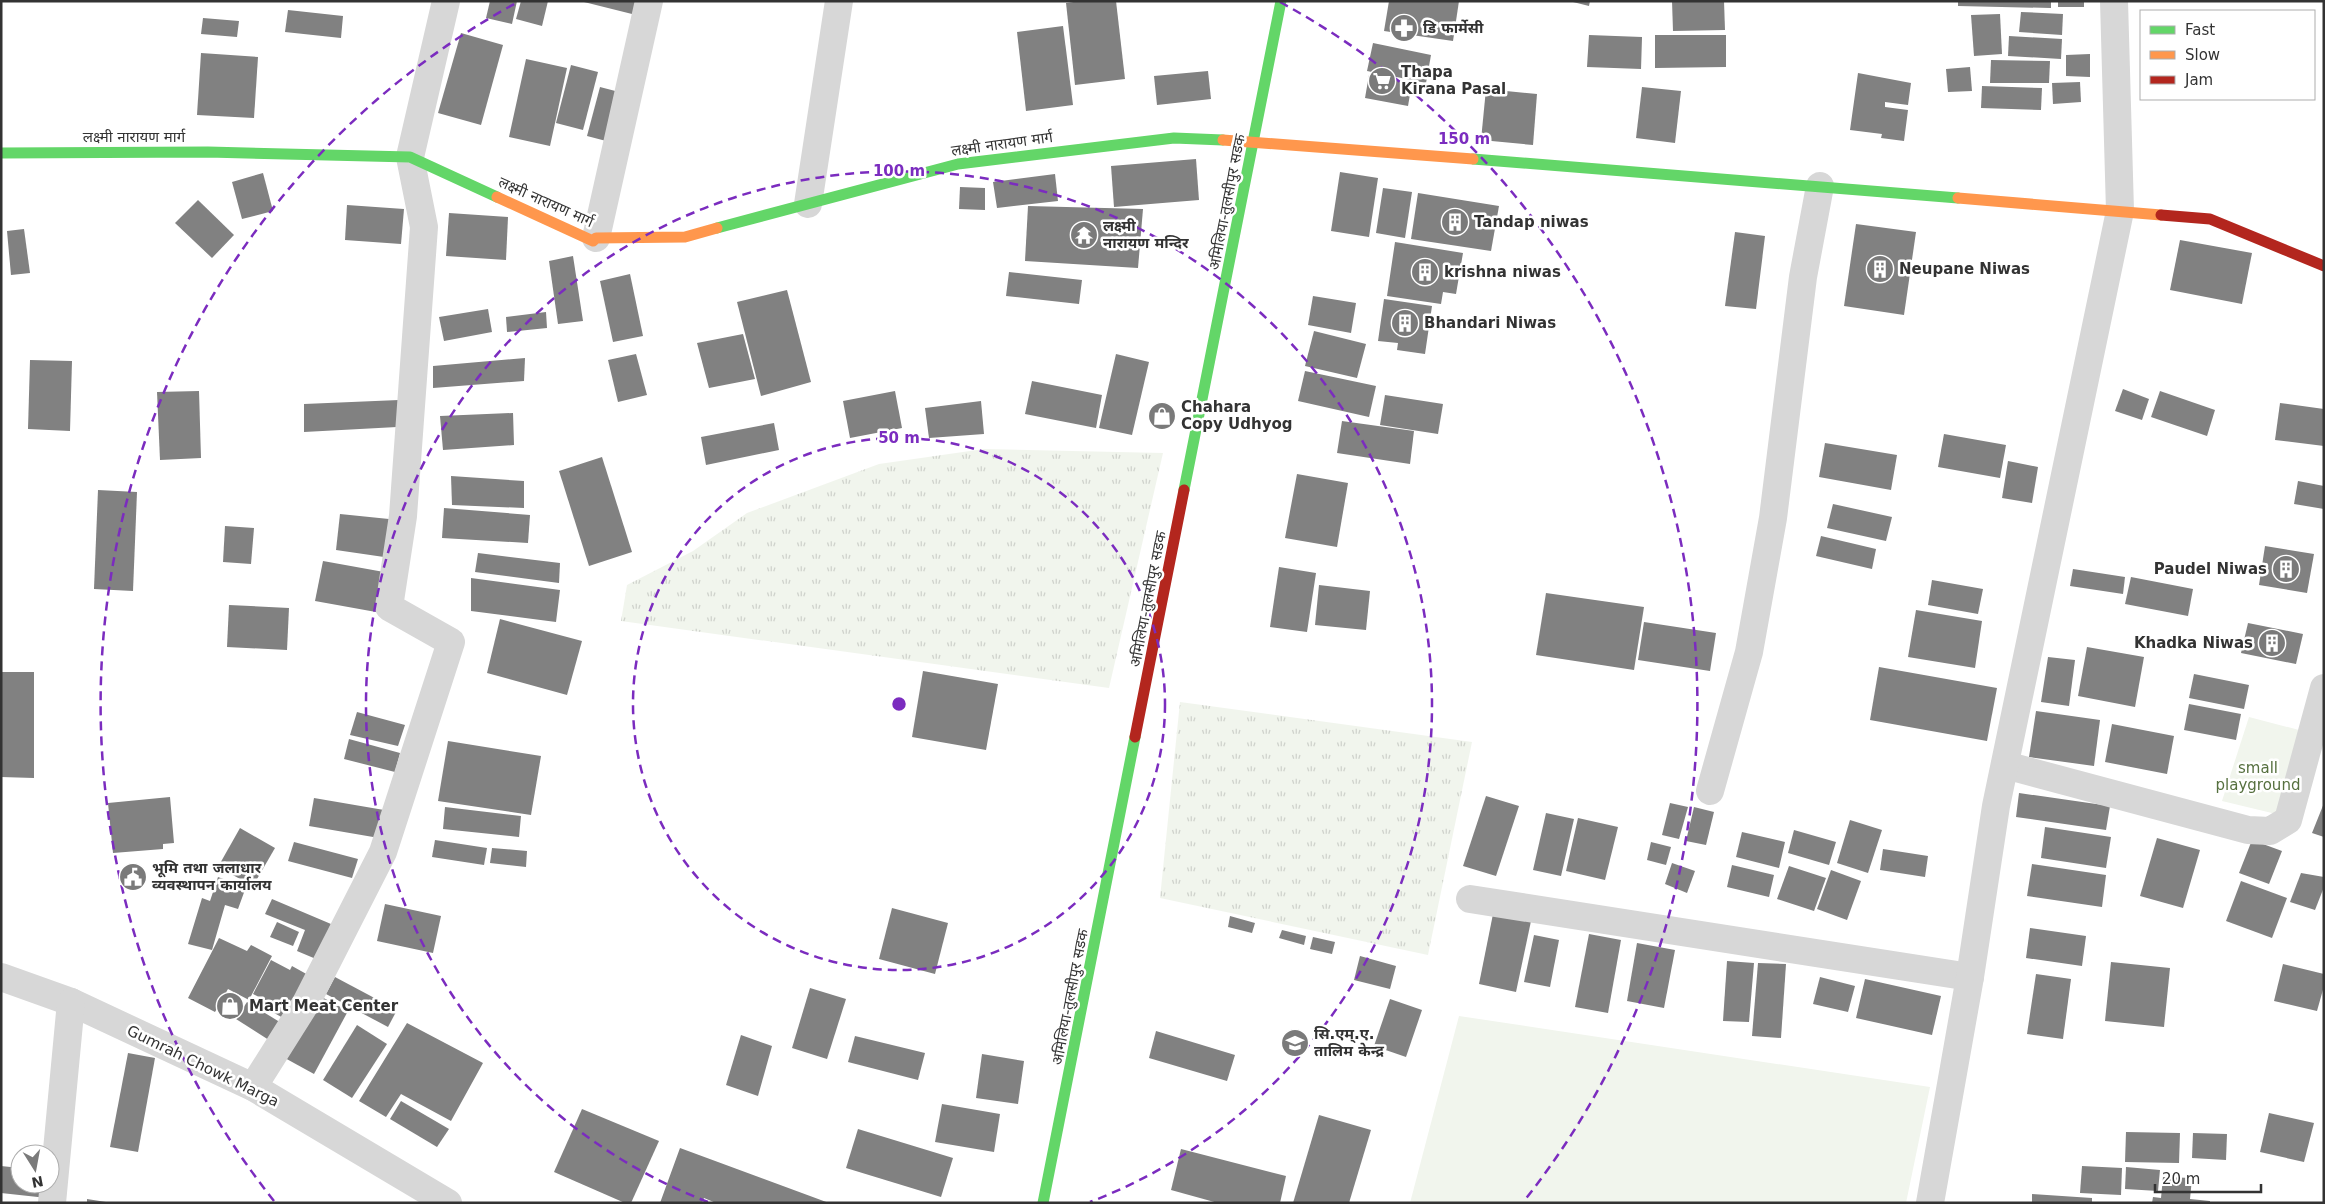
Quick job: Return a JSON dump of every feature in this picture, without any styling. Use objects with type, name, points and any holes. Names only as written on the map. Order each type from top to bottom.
[{"type":"street","points":[[253,1087],[306,1002],[383,852],[451,642],[389,608],[404,516],[424,227],[410,156],[446,1]]},
{"type":"street","points":[[596,238],[649,1]]},
{"type":"street","points":[[808,204],[839,1]]},
{"type":"street","name":"अमिलिया-तुलसीपुर सडक","points":[[1043,1203],[1255,141],[1281,1]]},
{"type":"street","points":[[1930,1203],[1970,977],[1996,806],[2120,211],[2114,1]]},
{"type":"street","name":"लक्ष्मी नारायण मार्ग","points":[[1,153],[208,152],[410,156],[593,241],[596,238],[685,237],[958,164],[1174,138],[1255,141],[2210,219],[2324,266]]},
{"type":"street","points":[[1710,792],[1749,652],[1773,518],[1803,277],[1820,186]]},
{"type":"street","points":[[2005,765],[2248,830],[2270,831],[2288,820],[2324,688]]},
{"type":"street","points":[[1470,899],[1970,977]]},
{"type":"street","name":"Gumrah Chowk Marga","points":[[1,977],[71,1002],[253,1087],[448,1203]]},
{"type":"street","points":[[52,1203],[71,1002]]},
{"type":"green space","points":[[984,449],[1163,453],[1109,688],[621,621],[627,585],[693,551],[747,513],[879,464]]},
{"type":"green space","points":[[1180,702],[1472,742],[1428,955],[1160,898]]},
{"type":"green space","name":"small playground","points":[[2249,717],[2299,730],[2276,814],[2222,801]]},
{"type":"green space","points":[[1459,1016],[1930,1087],[1906,1203],[1410,1203]]},
{"type":"building","points":[[490,1],[517,1],[512,24],[486,18]]},
{"type":"building","points":[[521,1],[548,1],[542,26],[516,19]]},
{"type":"building","points":[[580,1],[639,1],[636,15]]},
{"type":"building","points":[[1116,1],[1125,79],[1075,85],[1066,3]]},
{"type":"building","points":[[1389,1],[1459,1],[1453,41],[1384,31]]},
{"type":"building","points":[[1569,1],[1590,1],[1589,6]]},
{"type":"building","points":[[1672,1],[1724,1],[1725,30],[1673,31]]},
{"type":"building","points":[[1958,1],[2051,1],[2051,8],[1958,6]]},
{"type":"building","points":[[2058,1],[2084,1],[2084,7],[2058,7]]},
{"type":"building","points":[[288,10],[343,16],[341,38],[285,32]]},
{"type":"building","points":[[2021,12],[2063,14],[2062,35],[2019,32]]},
{"type":"building","points":[[2000,14],[2002,54],[1974,56],[1971,15]]},
{"type":"building","points":[[203,18],[239,21],[237,37],[201,34]]},
{"type":"building","points":[[1063,26],[1073,105],[1026,111],[1017,32]]},
{"type":"building","points":[[461,33],[503,45],[481,125],[438,113]]},
{"type":"building","points":[[1589,35],[1642,37],[1641,69],[1587,67]]},
{"type":"building","points":[[1655,35],[1726,35],[1726,67],[1655,68]]},
{"type":"building","points":[[2009,36],[2062,39],[2061,59],[2008,56]]},
{"type":"building","points":[[1373,43],[1431,55],[1426,83],[1367,71]]},
{"type":"building","points":[[201,53],[258,57],[254,118],[197,115]]},
{"type":"building","points":[[2090,54],[2090,77],[2066,76],[2066,55]]},
{"type":"building","points":[[526,59],[567,68],[550,146],[509,137]]},
{"type":"building","points":[[1991,60],[2050,61],[2049,83],[1990,83]]},
{"type":"building","points":[[571,65],[598,72],[583,130],[556,123]]},
{"type":"building","points":[[1970,67],[1972,91],[1948,92],[1946,69]]},
{"type":"building","points":[[1208,71],[1211,99],[1157,105],[1154,76]]},
{"type":"building","points":[[1858,73],[1911,83],[1908,105],[1885,102],[1885,107],[1908,110],[1904,141],[1881,138],[1882,134],[1850,130]]},
{"type":"building","points":[[1369,75],[1412,83],[1408,106],[1365,98]]},
{"type":"building","points":[[2080,82],[2081,102],[2053,104],[2052,83]]},
{"type":"building","points":[[1982,86],[2042,88],[2041,110],[1981,108]]},
{"type":"building","points":[[600,87],[623,93],[610,142],[587,136]]},
{"type":"building","points":[[1642,87],[1681,91],[1675,143],[1636,138]]},
{"type":"building","points":[[1486,89],[1537,94],[1533,145],[1481,140]]},
{"type":"building","points":[[1196,159],[1199,200],[1114,207],[1111,166]]},
{"type":"building","points":[[1340,172],[1378,178],[1369,237],[1331,231]]},
{"type":"building","points":[[263,173],[273,211],[242,219],[232,182]]},
{"type":"building","points":[[1055,174],[1058,201],[997,208],[993,182]]},
{"type":"building","points":[[960,187],[985,188],[985,210],[959,209]]},
{"type":"building","points":[[1383,188],[1412,192],[1405,238],[1376,233]]},
{"type":"building","name":"Tandap niwas","points":[[1418,193],[1499,206],[1491,251],[1411,239]]},
{"type":"building","points":[[198,200],[234,235],[212,258],[175,223]]},
{"type":"building","points":[[347,205],[404,209],[401,244],[345,240]]},
{"type":"building","name":"लक्ष्मी नारायण मन्दिर","points":[[1028,206],[1143,209],[1138,268],[1025,261]]},
{"type":"building","points":[[449,213],[508,217],[506,260],[446,256]]},
{"type":"building","name":"Neupane Niwas","points":[[1856,224],[1916,232],[1904,315],[1844,306]]},
{"type":"building","points":[[24,229],[30,273],[11,275],[7,231]]},
{"type":"building","points":[[1735,232],[1765,236],[1756,309],[1725,306]]},
{"type":"building","points":[[2180,240],[2252,253],[2242,304],[2170,290]]},
{"type":"building","name":"krishna niwas","points":[[1395,242],[1463,253],[1456,294],[1443,292],[1441,304],[1387,296]]},
{"type":"building","points":[[573,256],[583,321],[558,324],[549,261]]},
{"type":"building","points":[[1009,272],[1082,280],[1079,304],[1006,296]]},
{"type":"building","points":[[630,274],[643,336],[613,342],[600,281]]},
{"type":"building","points":[[787,290],[811,382],[761,396],[737,302]]},
{"type":"building","points":[[1313,296],[1356,303],[1351,333],[1308,325]]},
{"type":"building","name":"Bhandari Niwas","points":[[1384,299],[1432,306],[1425,354],[1397,350],[1398,343],[1378,341]]},
{"type":"building","points":[[488,309],[492,332],[444,341],[439,317]]},
{"type":"building","points":[[546,312],[547,328],[507,332],[506,317]]},
{"type":"building","points":[[1314,331],[1366,344],[1357,378],[1305,366]]},
{"type":"building","points":[[743,334],[755,379],[709,388],[697,343]]},
{"type":"building","points":[[636,354],[647,395],[618,402],[608,360]]},
{"type":"building","points":[[1116,354],[1149,362],[1132,435],[1099,428]]},
{"type":"building","points":[[525,358],[524,381],[433,388],[433,366]]},
{"type":"building","points":[[30,360],[72,361],[70,431],[28,429]]},
{"type":"building","points":[[1305,371],[1376,386],[1369,417],[1298,401]]},
{"type":"building","points":[[1032,381],[1102,395],[1096,428],[1025,414]]},
{"type":"building","points":[[2123,389],[2149,399],[2142,420],[2115,411]]},
{"type":"building","points":[[199,391],[201,458],[160,460],[157,392]]},
{"type":"building","points":[[895,391],[902,428],[850,438],[843,401]]},
{"type":"building","points":[[2160,391],[2215,410],[2207,436],[2151,417]]},
{"type":"building","points":[[1385,395],[1443,404],[1438,434],[1380,425]]},
{"type":"building","points":[[399,400],[397,427],[304,432],[304,404]]},
{"type":"building","points":[[981,401],[984,434],[929,438],[925,408]]},
{"type":"building","points":[[2280,403],[2324,409],[2324,446],[2275,440]]},
{"type":"building","points":[[513,413],[514,445],[443,450],[440,416]]},
{"type":"building","points":[[1342,421],[1414,431],[1410,464],[1337,453]]},
{"type":"building","points":[[774,423],[779,450],[706,465],[701,437]]},
{"type":"building","points":[[1944,434],[2006,445],[2000,478],[1938,467]]},
{"type":"building","points":[[1825,443],[1897,455],[1891,490],[1819,477]]},
{"type":"building","points":[[602,457],[632,552],[589,566],[559,471]]},
{"type":"building","points":[[2008,461],[2038,467],[2032,503],[2002,498]]},
{"type":"building","points":[[1297,474],[1348,483],[1337,547],[1285,538]]},
{"type":"building","points":[[451,476],[524,481],[524,508],[452,505]]},
{"type":"building","points":[[2298,481],[2324,486],[2324,509],[2294,504]]},
{"type":"building","points":[[98,490],[137,492],[133,591],[94,589]]},
{"type":"building","points":[[1833,504],[1892,517],[1886,541],[1827,528]]},
{"type":"building","points":[[444,508],[530,515],[528,543],[442,538]]},
{"type":"building","points":[[340,514],[389,519],[384,557],[336,550]]},
{"type":"building","points":[[225,526],[254,528],[251,564],[223,562]]},
{"type":"building","points":[[1821,536],[1876,549],[1872,569],[1816,556]]},
{"type":"building","name":"Paudel Niwas","points":[[2265,546],[2314,554],[2307,593],[2259,585]]},
{"type":"building","points":[[478,553],[560,563],[559,583],[475,572]]},
{"type":"building","points":[[323,561],[384,572],[376,612],[315,601]]},
{"type":"building","points":[[1279,567],[1316,573],[1307,632],[1270,627]]},
{"type":"building","points":[[2073,569],[2125,577],[2123,594],[2070,586]]},
{"type":"building","points":[[2131,577],[2193,589],[2188,616],[2125,604]]},
{"type":"building","points":[[471,578],[560,590],[556,622],[471,611]]},
{"type":"building","points":[[1932,580],[1983,589],[1978,614],[1928,605]]},
{"type":"building","points":[[1319,585],[1370,591],[1366,630],[1315,625]]},
{"type":"building","points":[[1546,593],[1644,607],[1634,670],[1536,655]]},
{"type":"building","points":[[229,605],[289,608],[287,650],[227,647]]},
{"type":"building","points":[[1916,610],[1982,621],[1975,668],[1908,657]]},
{"type":"building","points":[[500,619],[582,641],[567,695],[487,673]]},
{"type":"building","points":[[1644,622],[1716,633],[1710,671],[1638,660]]},
{"type":"building","name":"Khadka Niwas","points":[[2248,623],[2303,634],[2296,664],[2241,653]]},
{"type":"building","points":[[2087,647],[2144,657],[2135,707],[2078,696]]},
{"type":"building","points":[[2048,657],[2075,660],[2069,706],[2041,702]]},
{"type":"building","points":[[1879,667],[1997,688],[1987,741],[1870,720]]},
{"type":"building","points":[[923,671],[998,684],[986,750],[912,737]]},
{"type":"building","points":[[1,672],[34,672],[34,778],[1,777]]},
{"type":"building","points":[[2194,674],[2249,685],[2244,709],[2189,698]]},
{"type":"building","points":[[2189,704],[2241,714],[2236,740],[2184,730]]},
{"type":"building","points":[[2036,711],[2100,720],[2094,766],[2029,757]]},
{"type":"building","points":[[357,712],[405,725],[398,746],[350,735]]},
{"type":"building","points":[[2112,724],[2174,736],[2167,774],[2105,762]]},
{"type":"building","points":[[349,739],[400,753],[395,772],[344,759]]},
{"type":"building","points":[[448,741],[541,756],[531,815],[438,801]]},
{"type":"building","points":[[2019,793],[2110,806],[2106,830],[2016,817]]},
{"type":"building","points":[[1486,796],[1519,806],[1496,876],[1463,866]]},
{"type":"building","points":[[170,797],[174,843],[163,844],[163,849],[113,853],[108,803]]},
{"type":"building","points":[[314,798],[384,810],[379,838],[309,826]]},
{"type":"building","points":[[1670,803],[1688,807],[1679,839],[1662,835]]},
{"type":"building","points":[[2324,803],[2324,837],[2312,833]]},
{"type":"building","points":[[445,807],[521,816],[519,837],[443,829]]},
{"type":"building","points":[[1694,807],[1714,812],[1706,845],[1686,841]]},
{"type":"building","points":[[1546,813],[1574,819],[1561,876],[1533,870]]},
{"type":"building","points":[[1578,818],[1618,827],[1605,880],[1566,871]]},
{"type":"building","points":[[1850,820],[1882,830],[1868,873],[1837,863]]},
{"type":"building","points":[[2045,827],[2111,837],[2106,868],[2041,858]]},
{"type":"building","points":[[240,828],[275,848],[253,886],[218,867]]},
{"type":"building","points":[[1794,830],[1836,842],[1829,865],[1788,853]]},
{"type":"building","points":[[1742,832],[1785,842],[1779,868],[1736,857]]},
{"type":"building","points":[[2157,838],[2200,850],[2183,908],[2140,896]]},
{"type":"building","points":[[435,840],[487,848],[484,865],[432,857]]},
{"type":"building","points":[[2252,840],[2282,851],[2269,884],[2239,873]]},
{"type":"building","points":[[294,842],[358,859],[352,878],[288,861]]},
{"type":"building","points":[[1651,842],[1671,847],[1666,865],[1647,860]]},
{"type":"building","points":[[492,848],[527,851],[526,867],[490,863]]},
{"type":"building","points":[[1883,849],[1928,856],[1925,877],[1880,870]]},
{"type":"building","points":[[1672,863],[1695,871],[1687,893],[1665,884]]},
{"type":"building","points":[[2032,864],[2106,875],[2102,907],[2027,896]]},
{"type":"building","points":[[1732,865],[1774,875],[1769,897],[1727,887]]},
{"type":"building","points":[[1789,866],[1826,878],[1814,911],[1777,899]]},
{"type":"building","points":[[1831,870],[1861,881],[1847,920],[1817,909]]},
{"type":"building","points":[[2301,873],[2324,877],[2324,887],[2315,910],[2290,902]]},
{"type":"building","points":[[218,877],[246,887],[238,909],[225,905],[212,950],[188,944],[202,898],[210,901]]},
{"type":"building","points":[[2241,881],[2287,898],[2272,938],[2226,921]]},
{"type":"building","points":[[272,899],[331,924],[316,959],[297,951],[305,930],[265,914]]},
{"type":"building","points":[[385,904],[441,916],[433,953],[377,941]]},
{"type":"building","points":[[892,908],[948,923],[935,974],[879,959]]},
{"type":"building","points":[[1493,914],[1531,921],[1516,992],[1479,984]]},
{"type":"building","points":[[1230,916],[1255,923],[1252,933],[1228,927]]},
{"type":"building","points":[[277,922],[299,932],[293,946],[270,937]]},
{"type":"building","points":[[2030,928],[2086,936],[2082,966],[2026,958]]},
{"type":"building","points":[[1282,930],[1306,936],[1304,945],[1279,938]]},
{"type":"building","points":[[1589,934],[1621,940],[1608,1013],[1575,1007]]},
{"type":"building","points":[[1534,935],[1559,940],[1550,987],[1524,982]]},
{"type":"building","points":[[1313,937],[1335,942],[1332,954],[1310,949]]},
{"type":"building","points":[[219,938],[247,951],[251,945],[272,956],[249,1000],[228,989],[215,1012],[188,998]]},
{"type":"building","points":[[1637,943],[1675,950],[1664,1008],[1627,1001]]},
{"type":"building","points":[[1360,956],[1396,966],[1390,989],[1354,980]]},
{"type":"building","points":[[271,960],[290,970],[292,966],[310,976],[285,1019],[267,1009],[271,1003],[253,994]]},
{"type":"building","points":[[1727,961],[1754,963],[1749,1022],[1723,1021]]},
{"type":"building","points":[[2111,962],[2170,968],[2164,1027],[2105,1021]]},
{"type":"building","points":[[1758,963],[1786,964],[1781,1038],[1752,1036]]},
{"type":"building","points":[[2283,964],[2324,974],[2324,986],[2317,1011],[2274,1001]]},
{"type":"building","points":[[2036,974],[2071,979],[2063,1039],[2027,1034]]},
{"type":"building","points":[[335,977],[397,1010],[388,1027],[326,994]]},
{"type":"building","points":[[1820,977],[1855,986],[1848,1012],[1813,1004]]},
{"type":"building","points":[[1865,979],[1941,996],[1932,1035],[1856,1018]]},
{"type":"building","points":[[810,988],[846,999],[827,1059],[792,1048]]},
{"type":"building","points":[[316,994],[348,1011],[314,1074],[283,1057]]},
{"type":"building","points":[[1390,999],[1422,1010],[1406,1057],[1374,1046]]},
{"type":"building","points":[[247,1002],[283,1024],[272,1042],[236,1019]]},
{"type":"building","points":[[407,1023],[483,1063],[451,1121],[401,1094],[386,1117],[359,1101]]},
{"type":"building","points":[[357,1025],[387,1044],[352,1098],[323,1080]]},
{"type":"building","points":[[1156,1031],[1235,1055],[1227,1081],[1149,1058]]},
{"type":"building","points":[[741,1035],[772,1046],[758,1096],[726,1085]]},
{"type":"building","points":[[855,1036],[925,1053],[918,1080],[848,1062]]},
{"type":"building","points":[[128,1053],[155,1058],[138,1152],[110,1147]]},
{"type":"building","points":[[982,1054],[1024,1061],[1018,1104],[976,1098]]},
{"type":"building","points":[[401,1101],[449,1129],[437,1147],[390,1119]]},
{"type":"building","points":[[942,1104],[1000,1114],[994,1152],[935,1142]]},
{"type":"building","points":[[582,1109],[659,1141],[631,1203],[625,1203],[554,1172]]},
{"type":"building","points":[[2269,1113],[2314,1123],[2304,1162],[2260,1152]]},
{"type":"building","points":[[1319,1115],[1371,1130],[1349,1203],[1293,1203]]},
{"type":"building","points":[[858,1129],[953,1158],[941,1197],[846,1168]]},
{"type":"building","points":[[2126,1132],[2180,1133],[2179,1163],[2125,1162]]},
{"type":"building","points":[[2193,1133],[2227,1134],[2226,1160],[2192,1158]]},
{"type":"building","points":[[680,1148],[829,1203],[716,1203],[704,1198],[702,1203],[660,1203]]},
{"type":"building","points":[[1181,1149],[1286,1176],[1280,1203],[1218,1203],[1171,1190]]},
{"type":"building","points":[[1,1166],[10,1167],[10,1194],[1,1193]]},
{"type":"building","points":[[2082,1166],[2122,1168],[2121,1195],[2080,1193]]},
{"type":"building","points":[[2126,1167],[2160,1170],[2158,1191],[2125,1189]]},
{"type":"building","points":[[2163,1177],[2192,1178],[2190,1199],[2210,1201],[2210,1203],[2152,1203],[2153,1197],[2161,1198]]},
{"type":"building","points":[[10,1194],[48,1194],[47,1198]]},
{"type":"building","points":[[2032,1194],[2092,1198],[2092,1203],[2032,1203]]},
{"type":"building","points":[[87,1199],[106,1202],[106,1203],[87,1203]]},
{"type":"traffic: fast","points":[[1184,490],[1281,1]]},
{"type":"traffic: fast","points":[[717,228],[958,164],[1174,138],[1223,140]]},
{"type":"traffic: fast","points":[[1,153],[208,152],[410,157],[497,197]]},
{"type":"traffic: fast","points":[[1473,159],[1958,198]]},
{"type":"traffic: fast","points":[[1043,1203],[1135,737]]},
{"type":"traffic: slow","points":[[1223,140],[1473,159]]},
{"type":"traffic: slow","points":[[497,197],[593,241],[596,238],[685,237],[717,228]]},
{"type":"traffic: slow","points":[[1958,198],[2161,215]]},
{"type":"traffic: jam","points":[[2161,215],[2210,219],[2324,266]]},
{"type":"traffic: jam","points":[[1135,737],[1184,490]]},
{"type":"place","name":"डि फार्मेसी","points":[[1404,28]]},
{"type":"place","name":"Thapa Kirana Pasal","points":[[1382,81]]},
{"type":"place","name":"Tandap niwas","points":[[1455,222]]},
{"type":"place","name":"लक्ष्मी नारायण मन्दिर","points":[[1084,235]]},
{"type":"place","name":"Neupane Niwas","points":[[1880,269]]},
{"type":"place","name":"krishna niwas","points":[[1425,272]]},
{"type":"place","name":"Bhandari Niwas","points":[[1405,323]]},
{"type":"place","name":"Chahara Copy Udhyog","points":[[1162,416]]},
{"type":"place","name":"Paudel Niwas","points":[[2286,569]]},
{"type":"place","name":"Khadka Niwas","points":[[2272,643]]},
{"type":"place","name":"भूमि तथा जलाधार व्यवस्थापन कार्यालय","points":[[133,877]]},
{"type":"place","name":"Mart Meat Center","points":[[230,1006]]},
{"type":"place","name":"सि.एम्.ए. तालिम केन्द्र","points":[[1295,1043]]}]
